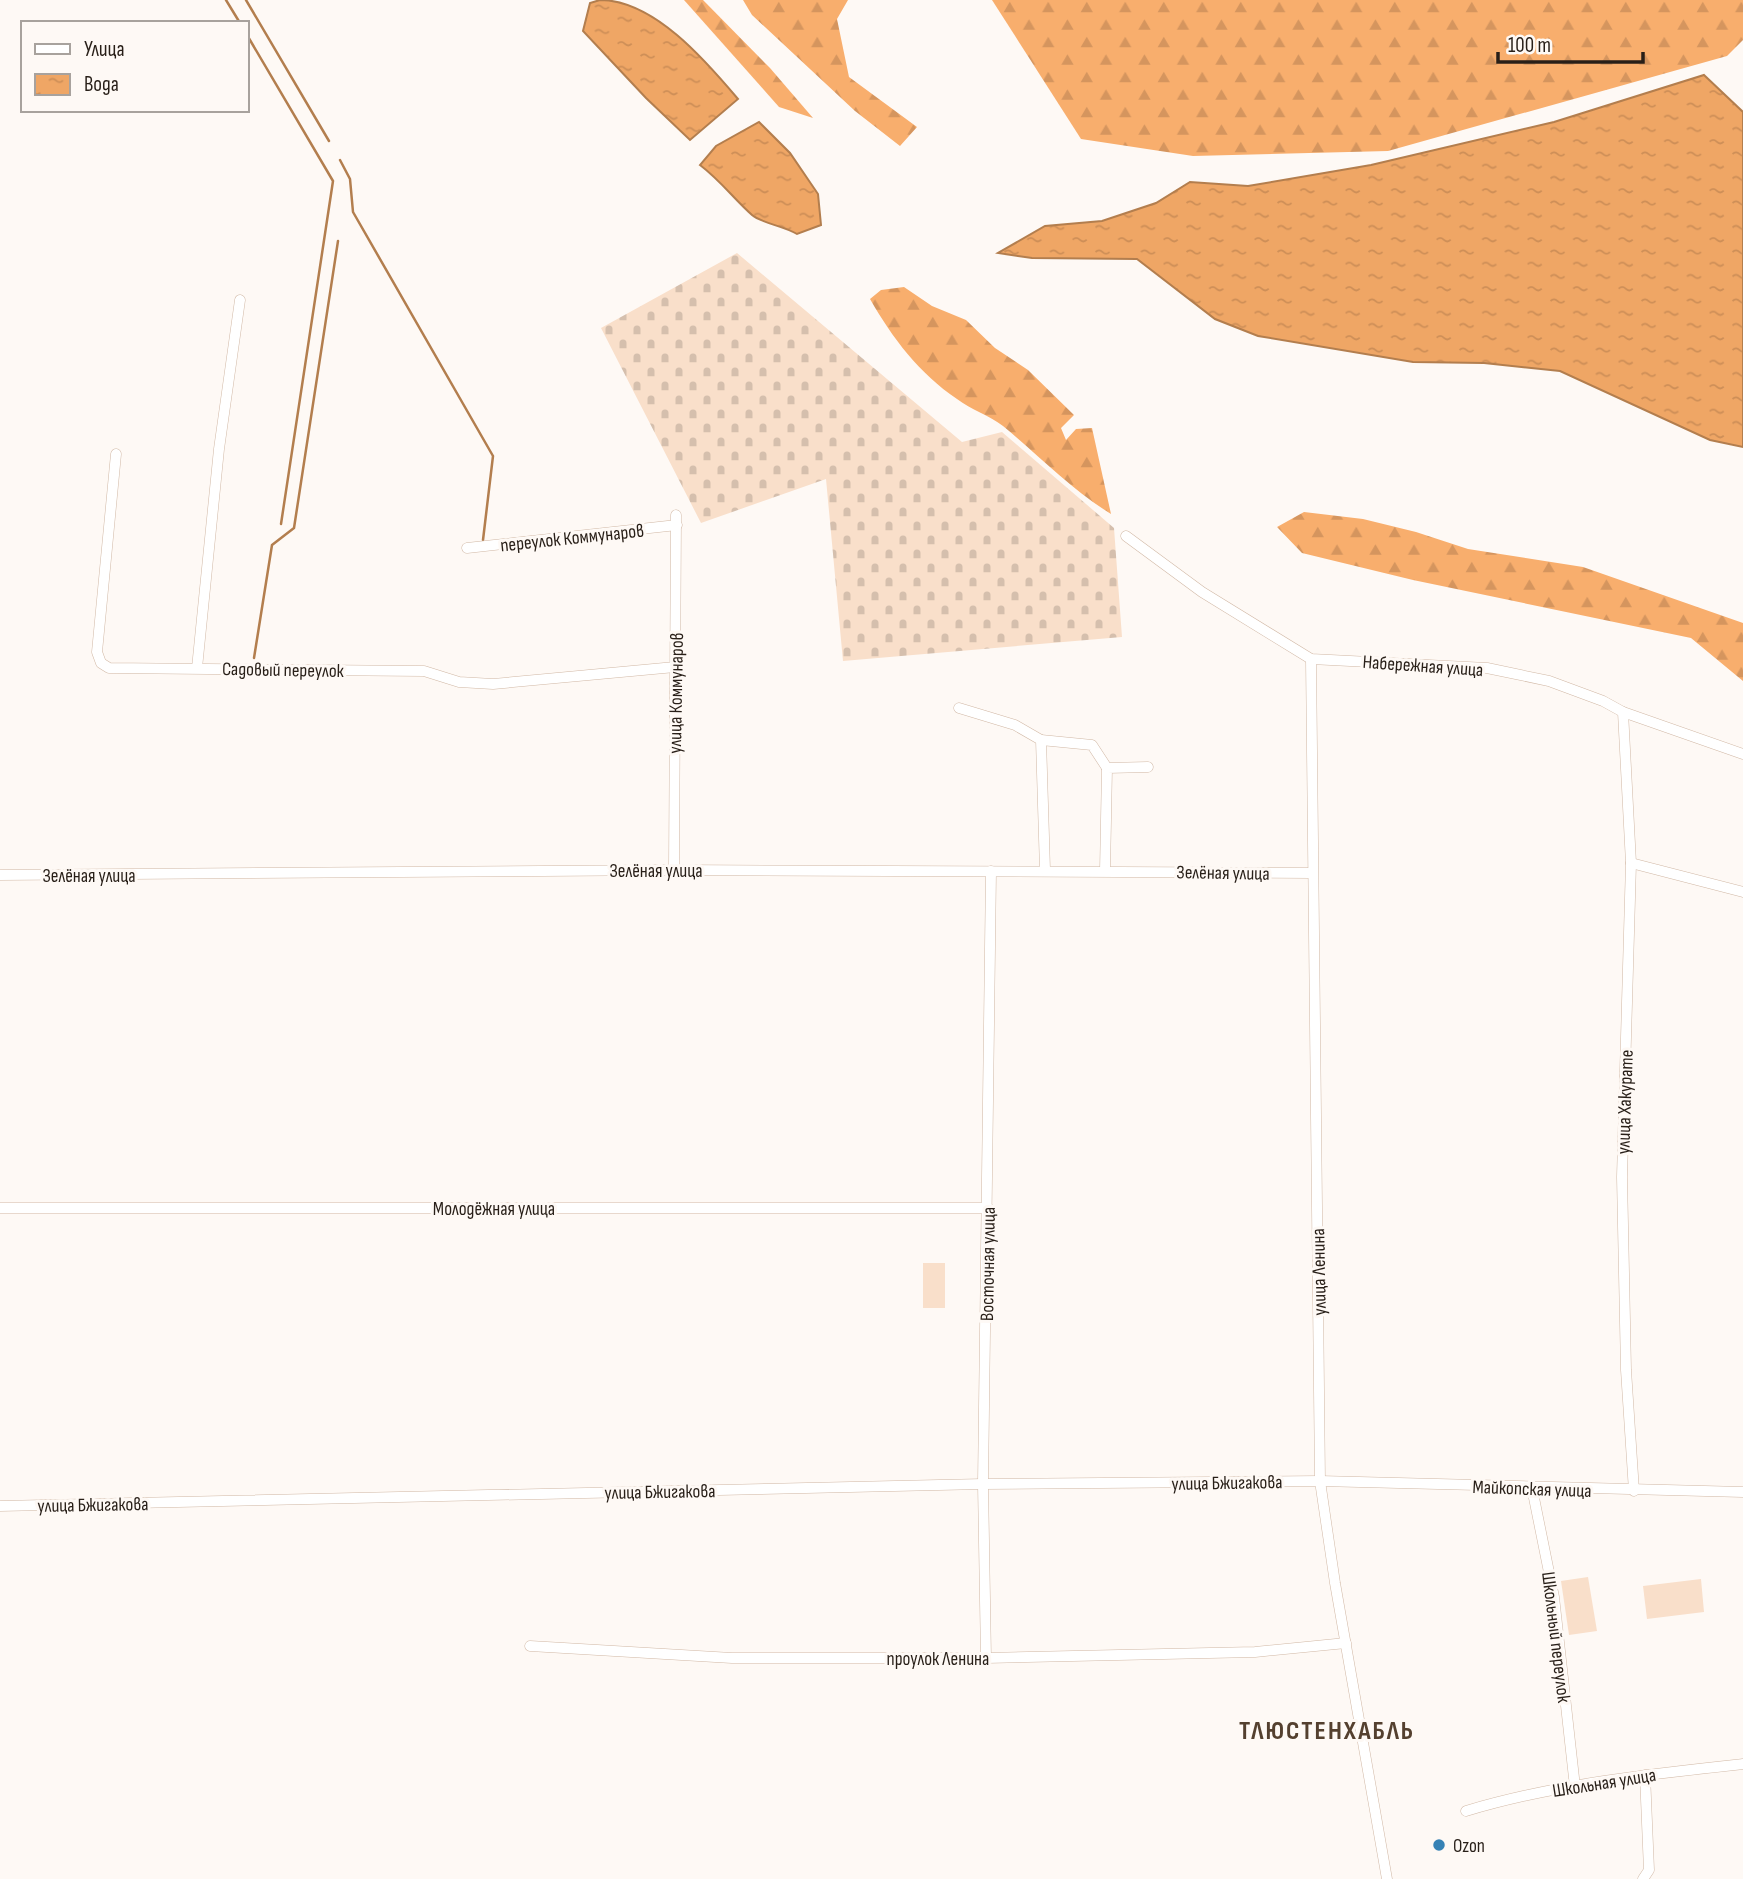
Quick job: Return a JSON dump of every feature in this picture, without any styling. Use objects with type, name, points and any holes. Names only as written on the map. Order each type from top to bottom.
[{"type":"street","points":[[197,668],[219,449],[240,300]]},
{"type":"street","name":"Садовый переулок","points":[[116,454],[97,652],[101,663],[109,668],[424,671],[459,682],[493,684],[675,667]]},
{"type":"street","name":"переулок Коммунаров","points":[[467,548],[677,520]]},
{"type":"street","name":"улица Коммунаров","points":[[674,870],[677,520]]},
{"type":"street","name":"Набережная улица","points":[[1126,536],[1202,592],[1311,659],[1487,668],[1549,681],[1603,701],[1623,712],[1743,754]]},
{"type":"street","name":"улица Ленина","points":[[1311,659],[1320,1481],[1387,1879]]},
{"type":"street","points":[[959,708],[1014,726],[1041,740],[1092,745],[1107,768],[1105,871]]},
{"type":"street","name":"улица Хакурате","points":[[1623,712],[1631,863],[1622,1177],[1626,1370],[1634,1491]]},
{"type":"street","points":[[1041,740],[1045,870]]},
{"type":"street","points":[[1107,768],[1148,767]]},
{"type":"street","points":[[1631,863],[1743,892]]},
{"type":"street","name":"Зелёная улица","points":[[0,875],[674,870],[1312,873]]},
{"type":"street","name":"Восточная улица","points":[[986,1658],[983,1484],[990,871]]},
{"type":"street","name":"Молодёжная улица","points":[[0,1208],[988,1208]]},
{"type":"street","name":"Майкопская улица","points":[[1320,1481],[1743,1492]]},
{"type":"street","name":"улица Бжигакова","points":[[0,1506],[983,1484],[1320,1481]]},
{"type":"street","name":"Школьный переулок","points":[[1532,1488],[1554,1597],[1575,1787]]},
{"type":"street","name":"проулок Ленина","points":[[530,1646],[732,1658],[986,1658],[1255,1652],[1346,1643]]},
{"type":"street","name":"Школьная улица","points":[[1466,1811],[1502,1800],[1645,1775],[1743,1764]]},
{"type":"street","points":[[1643,1879],[1649,1870],[1645,1775]]},
{"type":"green space","points":[[684,0],[703,0],[770,68],[813,118],[779,107]]},
{"type":"green space","points":[[743,0],[848,0],[837,19],[849,77],[917,127],[900,146],[855,111],[752,15]]},
{"type":"green space","points":[[992,0],[1743,0],[1743,40],[1727,56],[1388,151],[1193,156],[1081,139]]},
{"type":"green space","points":[[737,253],[962,442],[1002,432],[1114,528],[1122,637],[843,661],[826,479],[701,523],[601,328]]},
{"type":"green space","points":[[904,287],[932,306],[966,320],[995,348],[1028,370],[1074,415],[1061,428],[1066,440],[1076,429],[1092,428],[1111,514],[1069,484],[1003,426],[962,403],[919,366],[888,328],[870,299],[881,290]]},
{"type":"green space","points":[[1304,512],[1363,519],[1468,549],[1583,567],[1743,623],[1743,681],[1691,638],[1413,580],[1302,553],[1277,527]]},
{"type":"green space","points":[[923,1263],[945,1263],[945,1308],[923,1308]]},
{"type":"green space","points":[[1588,1577],[1597,1631],[1569,1635],[1561,1581]]},
{"type":"green space","points":[[1701,1579],[1704,1612],[1647,1619],[1643,1586]]},
{"type":"water","points":[[600,0],[640,10],[659,21],[695,51],[738,99],[690,140],[583,31],[590,3]]},
{"type":"water","points":[[1704,75],[1743,112],[1743,447],[1710,440],[1560,371],[1484,363],[1413,362],[1258,336],[1215,319],[1137,259],[1032,258],[998,253],[1045,226],[1102,221],[1156,203],[1190,182],[1248,186],[1371,165],[1554,122]]},
{"type":"water","points":[[759,122],[790,153],[818,194],[821,225],[797,234],[756,218],[700,165],[716,146]]},
{"type":"waterway","points":[[226,0],[239,21]]},
{"type":"waterway","points":[[246,0],[329,141]]},
{"type":"waterway","points":[[248,37],[333,181],[281,524]]},
{"type":"waterway","points":[[340,160],[350,179],[353,212],[493,456],[483,540]]},
{"type":"waterway","points":[[254,658],[272,545],[294,528],[338,241]]},
{"type":"place","name":"Ozon","points":[[1439,1845]]},
{"type":"district","name":"ТЛЮСТЕНХАБЛЬ","points":[[1327,1730]]}]
